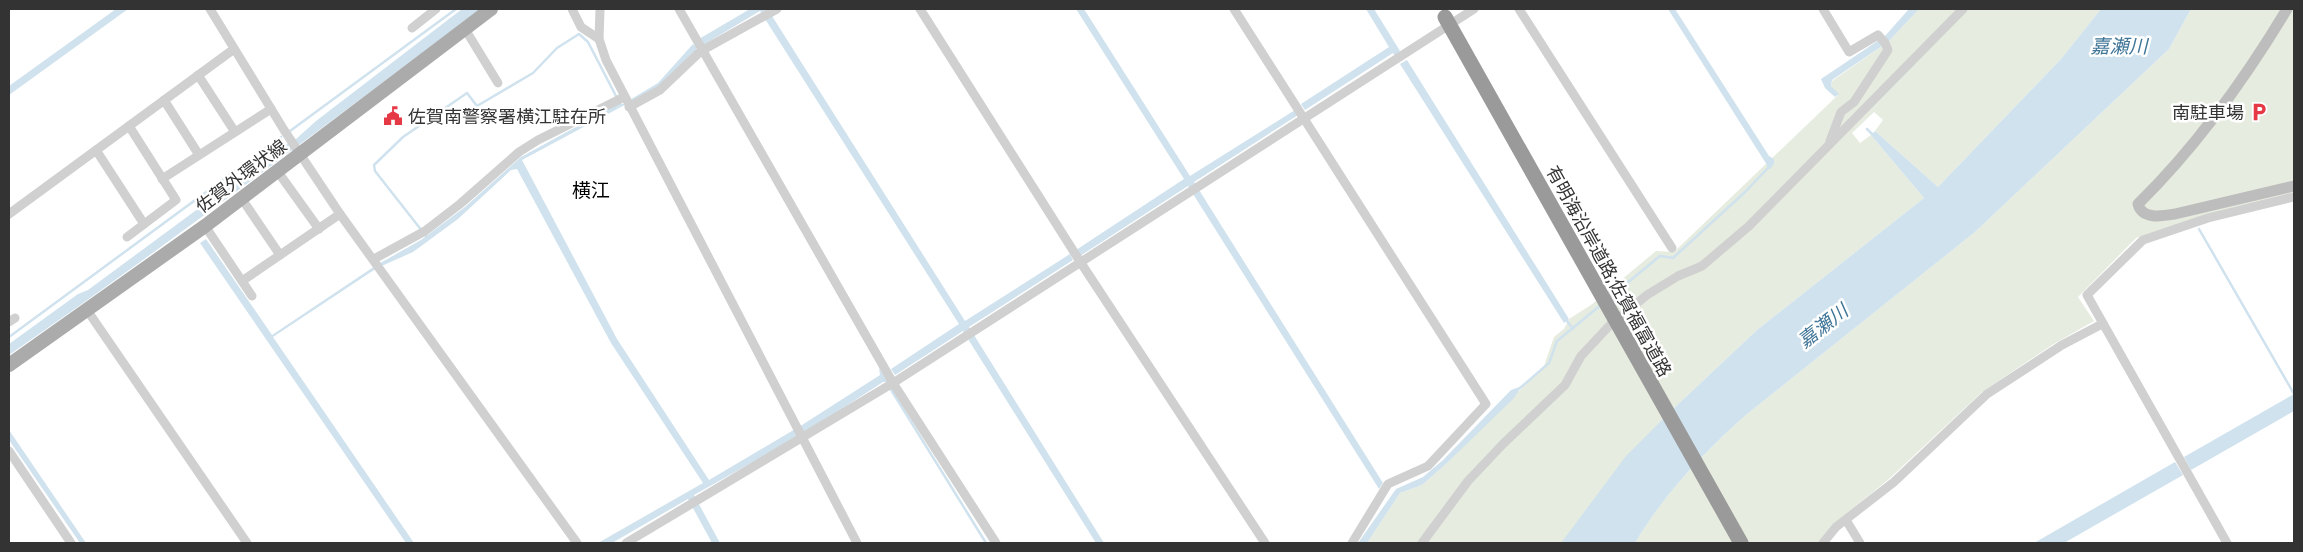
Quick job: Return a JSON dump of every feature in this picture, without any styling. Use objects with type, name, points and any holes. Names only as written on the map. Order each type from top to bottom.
[{"type":"highway","name":"有明海沿岸道路;佐賀福富道路","points":[[1445,17],[1741,543]]},
{"type":"main road","name":"佐賀外環状線","points":[[9,365],[242,199],[491,9]]},
{"type":"street","points":[[210,9],[290,141],[340,214],[577,543]]},
{"type":"street","points":[[572,9],[580,27],[599,38]]},
{"type":"street","points":[[600,9],[599,38],[620,99],[629,107],[802,440],[858,543]]},
{"type":"street","points":[[679,9],[699,47],[892,381],[996,543]]},
{"type":"street","points":[[920,9],[1072,250],[1265,543]]},
{"type":"street","points":[[1234,9],[1486,404],[1428,466],[1388,484],[1352,543]]},
{"type":"street","points":[[626,543],[802,440],[1195,190],[1304,117],[1474,9]]},
{"type":"street","points":[[1519,9],[1672,248]]},
{"type":"street","points":[[1822,9],[1849,52],[1878,35],[1888,50],[1854,102],[1842,112],[1828,146]]},
{"type":"street","points":[[1422,543],[1468,481],[1502,444],[1565,385],[1581,356],[1610,325],[1647,295],[1678,276],[1702,266],[1749,226],[1964,9]]},
{"type":"street","points":[[2287,9],[2226,101],[2182,157],[2138,204],[2139,209],[2146,214],[2157,216],[2175,214],[2294,186]]},
{"type":"street","points":[[412,28],[431,10]]},
{"type":"street","points":[[629,107],[660,90],[699,47],[774,10]]},
{"type":"street","points":[[465,29],[498,84]]},
{"type":"street","points":[[9,214],[234,49]]},
{"type":"street","points":[[198,75],[235,132]]},
{"type":"street","points":[[377,264],[422,232],[532,144],[620,99]]},
{"type":"street","points":[[164,100],[198,155]]},
{"type":"street","points":[[162,178],[271,109]]},
{"type":"street","points":[[127,237],[176,200],[129,126]]},
{"type":"street","points":[[96,150],[144,224]]},
{"type":"street","points":[[278,172],[318,228]]},
{"type":"street","points":[[2228,543],[2087,295],[2137,245],[2208,218],[2294,197]]},
{"type":"street","points":[[242,199],[280,255]]},
{"type":"street","points":[[242,281],[340,214]]},
{"type":"street","points":[[205,226],[252,296]]},
{"type":"street","points":[[87,310],[247,543]]},
{"type":"street","points":[[1823,543],[1836,528],[1894,482],[1987,394],[2062,345],[2102,324]]},
{"type":"street","points":[[9,451],[71,543]]},
{"type":"street","points":[[1846,520],[1860,543]]},
{"type":"shaded area","points":[[1919,9],[2101,9],[2061,59],[1938,187],[1875,131],[1883,120],[1874,112],[1852,133],[1860,143],[1871,135],[1924,198],[1757,330],[1672,410],[1572,543],[1367,543],[1400,493],[1422,485],[1446,464],[1544,366],[1554,337],[1564,329],[1569,319],[1591,305],[1656,251],[1674,252],[1838,95],[1831,86],[1832,81],[1888,42]]},
{"type":"shaded area","points":[[2191,9],[2294,9],[2294,181],[2168,211],[2151,211],[2147,208],[2139,216],[2155,220],[2294,190],[2294,195],[2205,216],[2136,238],[2078,297],[2094,321],[2052,345],[1982,392],[1889,479],[1832,525],[1824,538],[1818,543],[1635,543],[1672,490],[1716,443],[1747,414],[1975,232],[2169,49]]},
{"type":"water","points":[[116,9],[128,9],[9,95],[9,86]]},
{"type":"water","points":[[462,9],[480,9],[187,228],[9,355],[9,344],[78,294],[88,290],[283,146],[296,139],[316,121]]},
{"type":"water","points":[[750,9],[766,9],[772,16],[965,321],[1070,254],[1073,260],[969,327],[1104,543],[1096,543],[963,331],[895,375],[891,369],[959,324],[760,11],[703,45],[700,44],[696,51],[660,86],[522,160],[617,339],[709,480],[802,425],[880,375],[879,368],[888,382],[883,382],[806,432],[694,495],[720,543],[712,543],[688,499],[612,543],[598,543],[703,483],[611,343],[517,169],[511,170],[458,219],[413,252],[377,268],[273,337],[414,543],[406,543],[200,243],[206,239],[272,335],[375,266],[421,240],[465,207],[521,157],[620,103],[623,104],[658,83],[693,44],[695,46],[700,42],[699,39]]},
{"type":"water","points":[[1076,9],[1084,9],[1190,176],[1295,110],[1298,115],[1194,182],[1383,483],[1379,489],[1188,186],[1080,256],[1076,250],[1184,179]]},
{"type":"water","points":[[1366,9],[1374,9],[1400,51],[1395,56],[1393,53],[1305,110],[1301,104],[1389,47]]},
{"type":"water","points":[[1668,9],[1675,9],[1769,156],[1774,159],[1774,164],[1770,169],[1767,169],[1767,165]]},
{"type":"water","points":[[1909,9],[1919,9],[1888,42],[1832,80],[1831,86],[1839,94],[1835,97],[1825,88],[1821,79],[1885,36]]},
{"type":"water","name":"嘉瀬川","points":[[2101,9],[2191,9],[2169,49],[1975,232],[1747,414],[1716,443],[1672,490],[1635,543],[1561,543],[1626,456],[1672,410],[1757,330],[1924,198],[1871,135],[1875,131],[1938,187],[2061,59]]},
{"type":"water","points":[[1407,60],[1569,319],[1564,323],[1400,64]]},
{"type":"water","points":[[1522,386],[1514,398],[1446,464],[1422,485],[1400,493],[1367,543],[1358,543],[1396,489],[1423,477],[1443,460],[1511,390]]},
{"type":"water","points":[[2294,394],[2294,411],[2191,470],[2184,457]]},
{"type":"water","points":[[9,430],[86,543],[80,543],[9,440]]},
{"type":"water","points":[[2175,462],[2183,475],[2064,543],[2034,543]]},
{"type":"waterway","points":[[290,131],[456,9]]},
{"type":"waterway","points":[[426,236],[375,171],[374,165],[403,137],[467,93],[477,106],[533,73],[557,48],[579,34],[588,42],[617,98]]},
{"type":"waterway","points":[[1867,129],[1873,135]]},
{"type":"waterway","points":[[9,337],[281,137]]},
{"type":"waterway","points":[[1610,297],[1660,256],[1673,258],[1745,192],[1767,169]]},
{"type":"waterway","points":[[2199,229],[2294,394]]},
{"type":"waterway","points":[[1520,388],[1549,363],[1557,341],[1602,304]]},
{"type":"waterway","points":[[1567,321],[1573,329]]},
{"type":"waterway","points":[[890,388],[986,543]]},
{"type":"place","name":"南駐車場","points":[[2259,112]]},
{"type":"place","name":"佐賀南警察署横江駐在所","points":[[393,116]]},
{"type":"district","name":"横江","points":[[591,190]]}]
